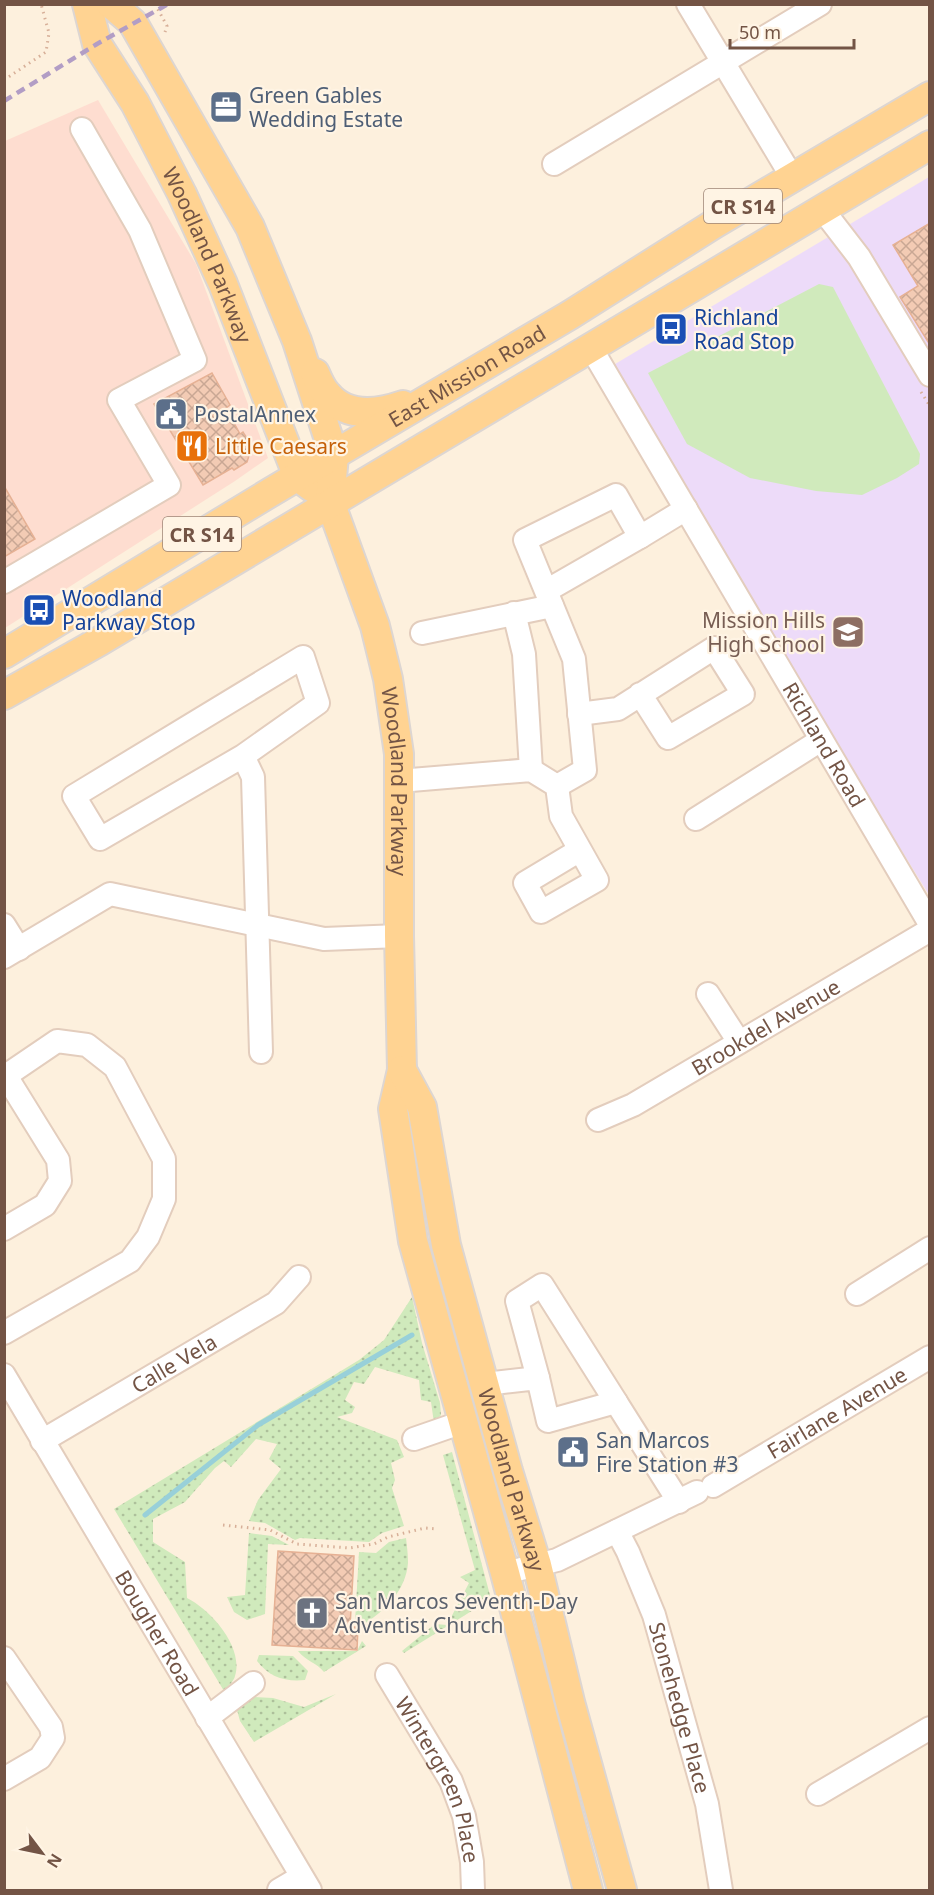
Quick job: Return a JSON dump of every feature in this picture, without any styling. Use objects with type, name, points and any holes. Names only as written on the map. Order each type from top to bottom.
[{"type":"main road","name":"Woodland Parkway","points":[[87,4],[97,44],[135,103],[182,194],[223,284],[298,477]]},
{"type":"main road","name":"Woodland Parkway","points":[[111,4],[134,23],[250,227],[297,341],[334,455],[330,502],[375,626],[388,679],[399,754],[402,1070],[393,1109],[413,1241],[505,1573],[588,1890]]},
{"type":"main road","name":"East Mission Road","points":[[4,654],[570,315],[714,224],[930,96]]},
{"type":"main road","name":"East Mission Road","points":[[4,695],[591,348],[930,144]]},
{"type":"main road","points":[[297,341],[327,395],[353,411],[369,413],[386,410],[444,390]]},
{"type":"main road","points":[[298,477],[330,502]]},
{"type":"main road","points":[[4,676],[108,606],[110,598],[107,591]]},
{"type":"main road","name":"Woodland Parkway","points":[[402,1070],[422,1107],[446,1245],[508,1471],[537,1565],[570,1702],[622,1890]]},
{"type":"street","points":[[688,4],[792,177]]},
{"type":"street","points":[[554,164],[820,4]]},
{"type":"street","points":[[4,582],[169,485],[119,400],[195,360],[140,230],[82,129]]},
{"type":"street","points":[[822,209],[859,257],[930,375]]},
{"type":"street","name":"Richland Road","points":[[591,348],[930,924]]},
{"type":"street","points":[[557,786],[585,770],[574,660],[525,540],[616,495],[640,537]]},
{"type":"street","points":[[422,633],[514,613],[549,599],[640,537],[686,509]]},
{"type":"street","points":[[514,613],[524,654],[531,770]]},
{"type":"street","points":[[303,657],[318,703],[243,756],[100,839],[74,796],[303,657]]},
{"type":"street","points":[[579,714],[618,709],[640,694]]},
{"type":"street","points":[[696,819],[821,740]]},
{"type":"street","points":[[243,756],[253,777],[261,1052]]},
{"type":"street","points":[[399,781],[531,770],[557,786]]},
{"type":"street","points":[[557,786],[561,816],[580,850]]},
{"type":"street","points":[[4,925],[12,953],[110,894],[324,939],[399,936]]},
{"type":"street","name":"Brookdel Avenue","points":[[598,1120],[633,1105],[930,930]]},
{"type":"street","points":[[708,994],[740,1042]]},
{"type":"street","points":[[4,1229],[45,1205],[60,1181],[58,1160],[5,1076],[57,1041],[87,1045],[114,1067],[164,1159],[164,1199],[148,1237],[130,1261],[4,1333]]},
{"type":"street","points":[[856,1294],[930,1248]]},
{"type":"street","name":"Calle Vela","points":[[42,1441],[276,1303],[299,1277]]},
{"type":"street","points":[[616,1402],[548,1421],[517,1301],[542,1285],[616,1402],[696,1493]]},
{"type":"street","name":"Fairlane Avenue","points":[[505,1573],[557,1560],[696,1493],[930,1357]]},
{"type":"street","name":"Bougher Road","points":[[4,1375],[306,1884]]},
{"type":"street","points":[[485,1384],[538,1378]]},
{"type":"street","points":[[414,1439],[463,1422]]},
{"type":"street","name":"Stonehedge Place","points":[[617,1531],[654,1615],[707,1804],[721,1890]]},
{"type":"street","points":[[4,1658],[51,1727],[53,1738],[40,1758],[4,1779]]},
{"type":"street","name":"Wintergreen Place","points":[[387,1675],[451,1781],[464,1816],[472,1862],[473,1890]]},
{"type":"street","points":[[207,1718],[253,1683]]},
{"type":"street","points":[[818,1794],[930,1728]]},
{"type":"street","points":[[279,1890],[306,1884]]},
{"type":"path","points":[[4,80],[46,52],[49,33],[41,4]]},
{"type":"path","points":[[223,1525],[270,1530],[297,1544],[349,1548],[374,1544],[388,1537],[425,1528],[438,1529]]},
{"type":"shaded area","points":[[98,100],[196,264],[268,458],[5,628],[5,141]]},
{"type":"shaded area","name":"Mission Hills High School","points":[[929,177],[929,895],[605,370]]},
{"type":"green space","points":[[819,284],[833,287],[920,454],[919,464],[862,495],[816,491],[750,478],[687,444],[648,373]]},
{"type":"green space","points":[[412,1297],[422,1343],[440,1403],[441,1415],[434,1423],[431,1402],[421,1400],[419,1380],[375,1367],[364,1384],[354,1382],[345,1400],[355,1407],[352,1413],[337,1417],[397,1440],[404,1457],[391,1463],[395,1480],[392,1488],[404,1526],[382,1533],[369,1542],[300,1538],[295,1540],[265,1523],[249,1521],[258,1500],[281,1469],[269,1459],[277,1444],[256,1439],[231,1467],[224,1461],[185,1502],[153,1519],[153,1542],[185,1562],[187,1598],[215,1620],[235,1653],[237,1665],[234,1678],[224,1691],[114,1509],[359,1360],[384,1340]]},
{"type":"green space","points":[[452,1452],[491,1599],[404,1653],[402,1651],[435,1624],[447,1625],[469,1583],[460,1577],[475,1570],[443,1455]]},
{"type":"green space","points":[[249,1533],[272,1536],[289,1545],[268,1544],[265,1614],[247,1620],[234,1612],[227,1597],[245,1595]]},
{"type":"green space","points":[[406,1538],[408,1563],[399,1591],[372,1619],[364,1624],[355,1622],[359,1552],[376,1553],[389,1542]]},
{"type":"green space","points":[[362,1641],[366,1646],[324,1672],[298,1651],[357,1651]]},
{"type":"green space","points":[[259,1655],[293,1656],[308,1671],[305,1680],[284,1679],[272,1675],[257,1661]]},
{"type":"green space","points":[[336,1694],[254,1742],[240,1721],[237,1710],[254,1697],[273,1698],[304,1707]]},
{"type":"building","points":[[930,223],[930,345],[900,297],[918,286],[893,245]]},
{"type":"building","points":[[212,373],[230,405],[226,408],[240,434],[243,432],[252,446],[247,462],[203,485],[154,404]]},
{"type":"building","points":[[4,486],[35,539],[4,557]]},
{"type":"building","name":"San Marcos Seventh-Day Adventist Church","points":[[278,1551],[354,1556],[350,1627],[358,1627],[357,1650],[272,1645]]},
{"type":"waterway","points":[[145,1515],[258,1425],[412,1335]]},
{"type":"railway","points":[[4,101],[168,4]]},
{"type":"place","name":"Green Gables Wedding Estate","points":[[226,107]]},
{"type":"place","name":"Richland Road Stop","points":[[671,329]]},
{"type":"place","name":"PostalAnnex","points":[[171,414]]},
{"type":"place","name":"Little Caesars","points":[[192,446]]},
{"type":"place","name":"Woodland Parkway Stop","points":[[39,610]]},
{"type":"place","name":"Mission Hills High School","points":[[848,632]]},
{"type":"place","name":"San Marcos Fire Station #3","points":[[573,1452]]},
{"type":"place","name":"San Marcos Seventh-Day Adventist Church","points":[[312,1613]]}]
